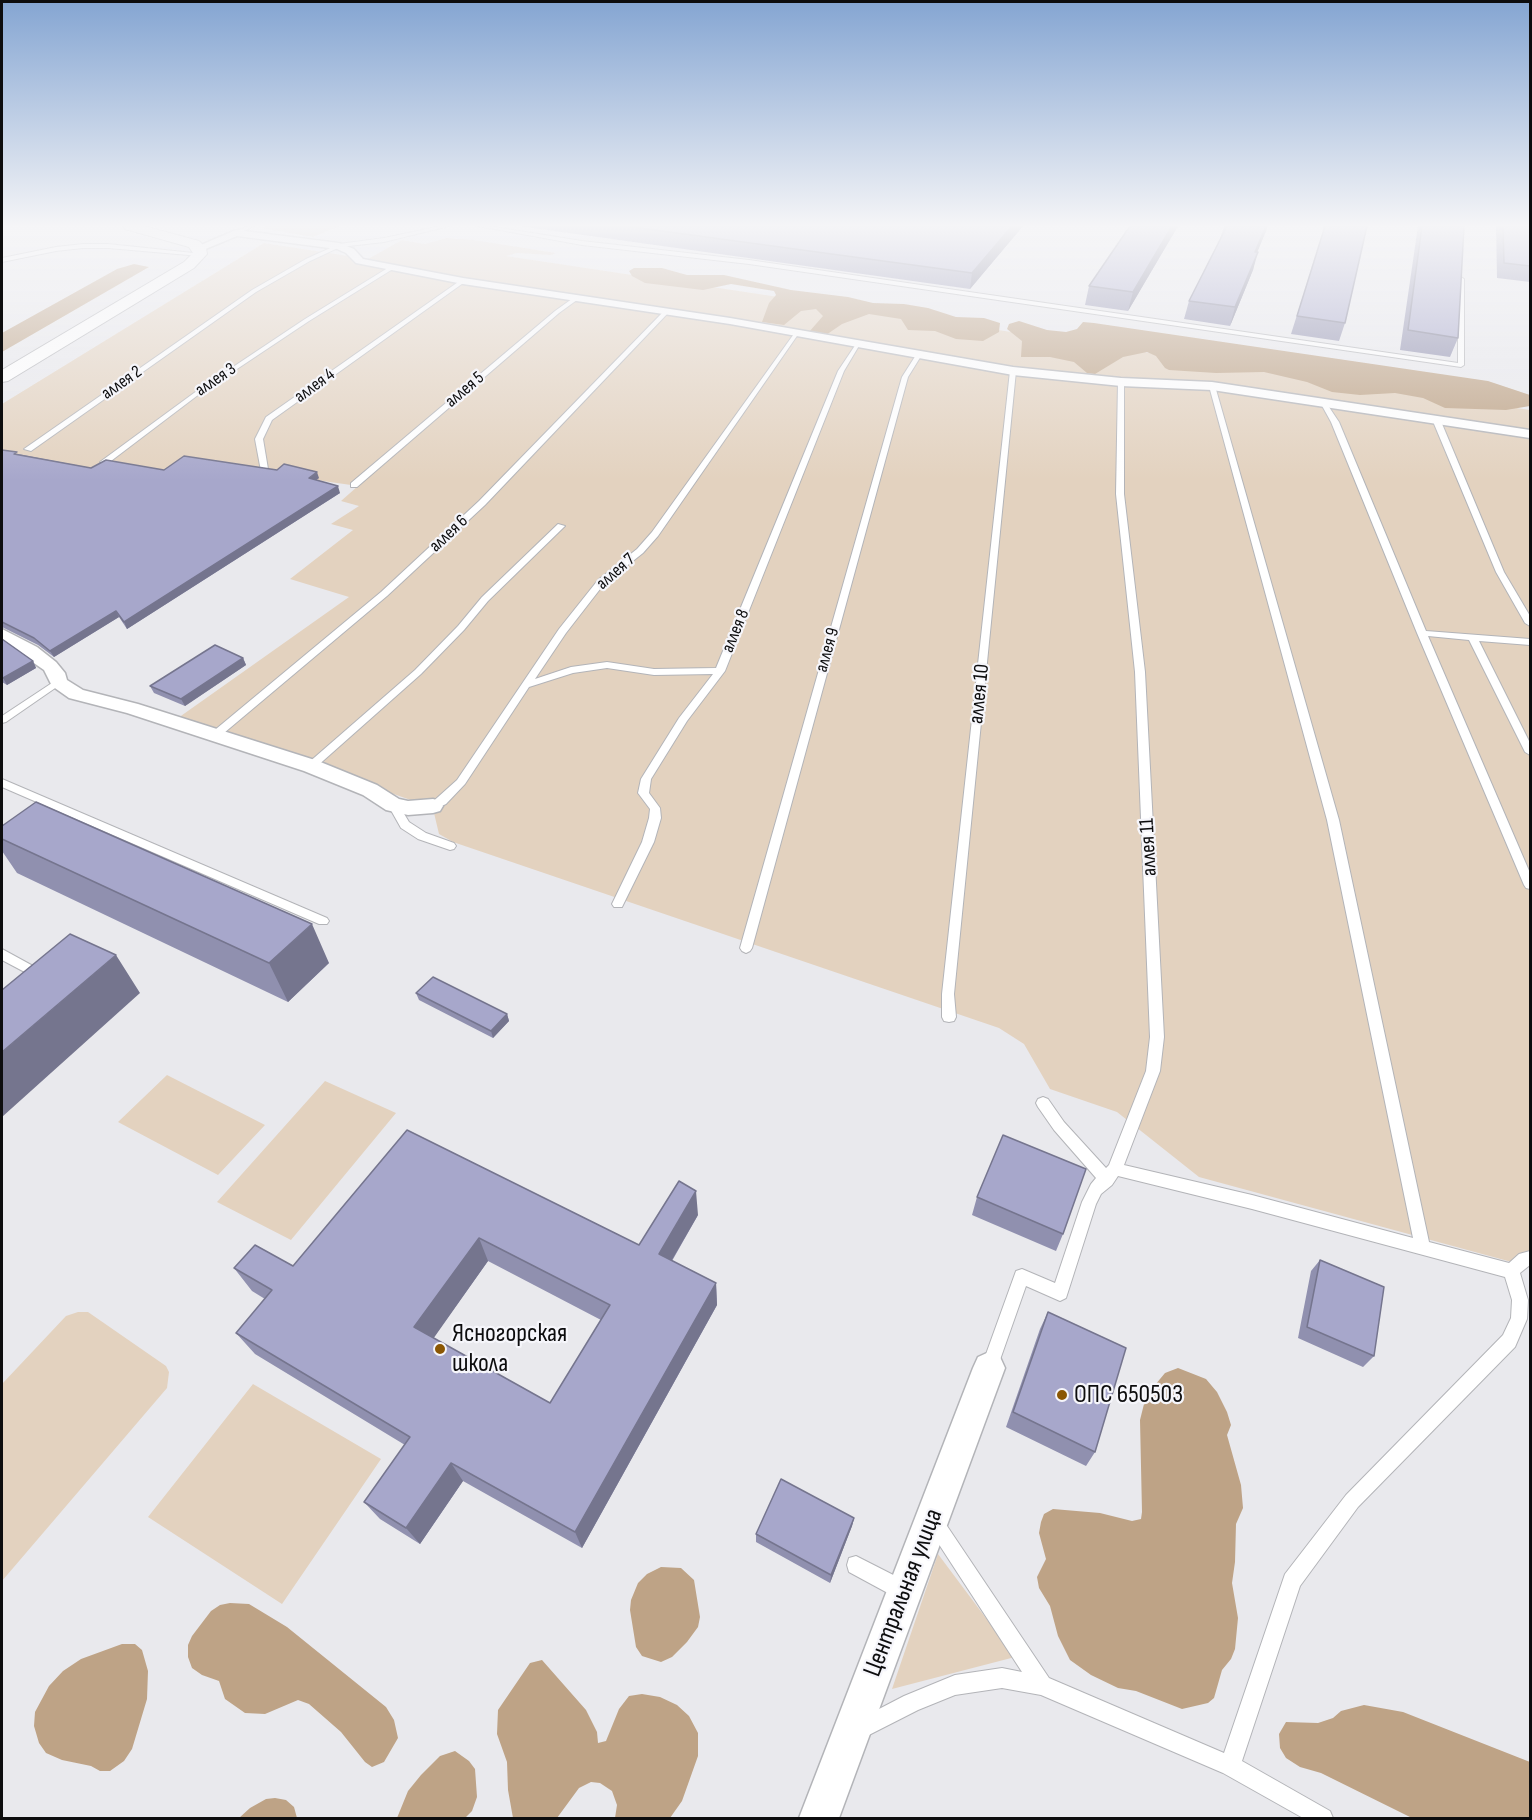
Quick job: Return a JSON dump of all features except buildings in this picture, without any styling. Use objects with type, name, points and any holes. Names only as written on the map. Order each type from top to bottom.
[{"type":"street","points":[[2,377],[112,311]]},
{"type":"street","points":[[654,311],[1013,371],[1121,382],[1212,386],[1530,434]]},
{"type":"street","points":[[2,634],[31,651],[50,666],[56,673],[58,682],[67,690],[131,708],[311,766],[370,790],[393,805],[408,808],[433,806]]},
{"type":"street","name":"Центральная улица","points":[[819,1818],[989,1368]]},
{"type":"lane","name":"аллея 2","points":[[28,449],[225,311]]},
{"type":"lane","name":"аллея 3","points":[[104,462],[196,394],[321,311]]},
{"type":"lane","name":"аллея 4","points":[[264,469],[259,439],[269,418],[421,311]]},
{"type":"lane","name":"аллея 5","points":[[354,485],[560,311]]},
{"type":"lane","points":[[1087,311],[1461,365],[1461,311]]},
{"type":"lane","name":"аллея 6","points":[[214,736],[384,594],[482,503],[665,313]]},
{"type":"lane","name":"аллея 7","points":[[433,806],[442,801],[461,782],[562,631],[601,582],[640,551],[655,534],[796,333]]},
{"type":"lane","name":"аллея 8","points":[[618,904],[648,842],[656,818],[655,808],[643,793],[646,779],[683,720],[720,671],[841,371],[858,345]]},
{"type":"lane","name":"аллея 9","points":[[746,948],[904,377],[918,356]]},
{"type":"lane","name":"аллея 10","points":[[949,1017],[948,994],[1013,371]]},
{"type":"lane","name":"аллея 11","points":[[989,1368],[1022,1276],[1060,1293],[1089,1203],[1096,1190],[1111,1174],[1153,1071],[1157,1037],[1140,672],[1120,494],[1121,382]]},
{"type":"lane","points":[[1212,386],[1333,820],[1422,1246]]},
{"type":"lane","points":[[1323,402],[1335,422],[1530,885]]},
{"type":"lane","points":[[1436,420],[1500,572],[1530,623]]},
{"type":"lane","points":[[311,766],[418,672],[461,628],[485,599],[561,526]]},
{"type":"lane","points":[[1422,633],[1530,642]]},
{"type":"lane","points":[[1473,638],[1530,752]]},
{"type":"lane","points":[[527,685],[571,670],[608,665],[654,672],[720,671]]},
{"type":"lane","points":[[2,720],[58,682]]},
{"type":"lane","points":[[2,783],[323,921]]},
{"type":"lane","points":[[393,805],[405,825],[422,836],[450,846]]},
{"type":"lane","points":[[2,954],[53,981],[45,989]]},
{"type":"lane","points":[[1042,1103],[1059,1126],[1111,1174],[1422,1246],[1511,1271]]},
{"type":"lane","points":[[1511,1271],[1524,1259],[1530,1258]]},
{"type":"lane","points":[[1230,1766],[1292,1581],[1352,1501],[1509,1341],[1519,1319],[1520,1300],[1511,1271]]},
{"type":"lane","points":[[932,1518],[1042,1685]]},
{"type":"lane","points":[[856,1565],[905,1591]]},
{"type":"lane","points":[[851,1733],[911,1703],[956,1685],[1002,1678],[1042,1685],[1230,1766],[1323,1818]]},
{"type":"shaded area","points":[[42,311],[73,311],[2,352],[2,333]]},
{"type":"shaded area","points":[[153,311],[871,311],[1530,410],[1530,1267],[1199,1177],[1117,1112],[1050,1089],[1024,1044],[999,1028],[453,842],[439,834],[434,813],[422,804],[178,718],[349,597],[290,579],[353,530],[331,524],[359,506],[341,501],[358,486],[183,461],[158,476],[90,475],[2,456],[2,404]]},
{"type":"shaded area","points":[[766,311],[802,311],[784,325],[762,322]]},
{"type":"shaded area","points":[[818,311],[937,311],[956,317],[984,318],[1000,323],[999,332],[983,341],[956,339],[935,331],[908,330],[901,319],[869,314],[842,324],[826,335],[809,332],[823,316]]},
{"type":"shaded area","points":[[1019,321],[1047,330],[1066,332],[1077,329],[1083,322],[1094,323],[1488,381],[1530,395],[1530,406],[1506,410],[1445,408],[1423,398],[1395,393],[1360,395],[1332,392],[1307,382],[1264,372],[1216,373],[1169,370],[1156,356],[1147,352],[1123,357],[1095,374],[1087,373],[1074,362],[1050,357],[1021,357],[1022,341],[1007,329],[1009,324]]},
{"type":"shaded area","points":[[167,1075],[265,1125],[218,1175],[118,1122]]},
{"type":"shaded area","points":[[325,1081],[396,1113],[291,1240],[217,1202]]},
{"type":"shaded area","points":[[88,1312],[166,1366],[169,1372],[167,1388],[2,1581],[2,1384],[66,1316]]},
{"type":"shaded area","points":[[1178,1368],[1206,1379],[1217,1392],[1227,1412],[1231,1425],[1227,1435],[1241,1485],[1243,1508],[1236,1524],[1232,1583],[1238,1618],[1235,1649],[1231,1659],[1222,1670],[1214,1698],[1208,1703],[1182,1709],[1136,1691],[1118,1688],[1091,1675],[1070,1660],[1058,1636],[1050,1606],[1039,1588],[1037,1577],[1046,1559],[1039,1533],[1044,1514],[1053,1509],[1100,1513],[1132,1521],[1141,1519],[1140,1420],[1146,1396],[1165,1373]]},
{"type":"shaded area","points":[[253,1384],[381,1459],[282,1604],[148,1517]]},
{"type":"shaded area","points":[[938,1554],[1015,1657],[892,1689]]},
{"type":"shaded area","points":[[661,1567],[681,1568],[694,1580],[700,1617],[698,1627],[687,1642],[672,1657],[661,1662],[642,1656],[636,1647],[630,1610],[631,1600],[638,1583],[647,1574]]},
{"type":"shaded area","points":[[249,1604],[287,1627],[386,1707],[394,1720],[398,1738],[384,1762],[372,1767],[365,1762],[341,1732],[309,1704],[298,1700],[265,1714],[245,1713],[225,1699],[219,1681],[202,1675],[192,1668],[188,1657],[188,1645],[192,1636],[211,1611],[220,1605]]},
{"type":"shaded area","points":[[122,1644],[135,1644],[142,1650],[148,1671],[147,1699],[132,1749],[124,1761],[110,1771],[100,1771],[91,1766],[62,1760],[46,1753],[39,1743],[34,1726],[35,1712],[49,1686],[63,1671],[81,1659]]},
{"type":"shaded area","points":[[542,1660],[586,1710],[597,1732],[598,1743],[606,1741],[619,1709],[629,1696],[642,1694],[660,1697],[677,1705],[689,1716],[698,1733],[698,1756],[682,1801],[670,1818],[615,1818],[617,1805],[612,1791],[600,1783],[591,1782],[579,1788],[557,1818],[513,1818],[508,1790],[507,1762],[497,1734],[498,1710],[530,1663]]},
{"type":"shaded area","points":[[1364,1705],[1403,1712],[1530,1762],[1530,1818],[1412,1818],[1321,1773],[1300,1767],[1286,1758],[1280,1748],[1279,1734],[1286,1722],[1318,1723],[1333,1718],[1341,1711]]},
{"type":"shaded area","points":[[455,1751],[469,1761],[475,1769],[477,1797],[472,1811],[465,1818],[397,1818],[408,1791],[421,1775],[440,1756]]},
{"type":"shaded area","points":[[266,1799],[286,1800],[294,1807],[297,1818],[239,1818],[250,1808]]},
{"type":"place","name":"Ясногорская школа","points":[[440,1349]]},
{"type":"place","name":"ОПС 650503","points":[[1062,1395]]}]
